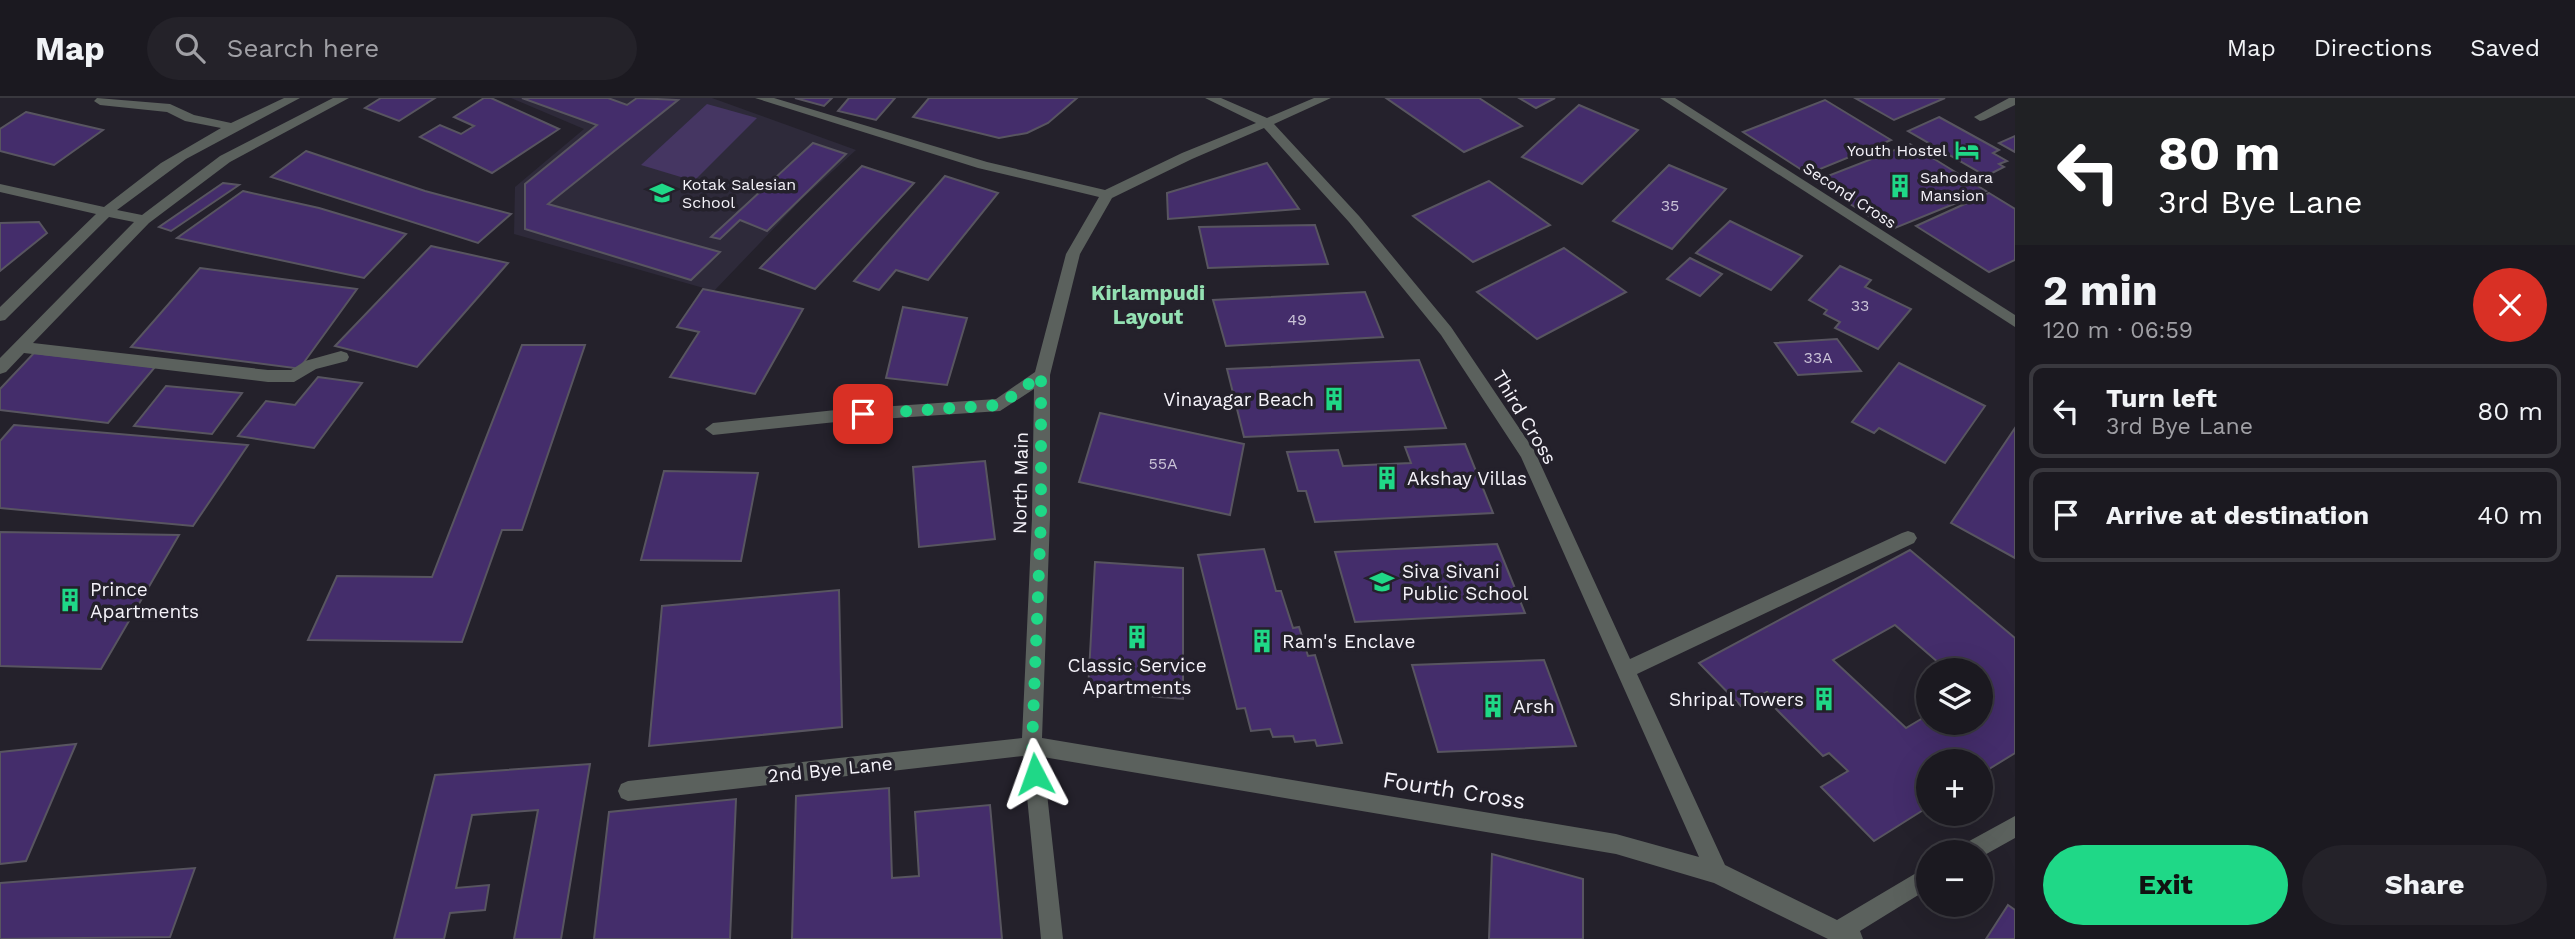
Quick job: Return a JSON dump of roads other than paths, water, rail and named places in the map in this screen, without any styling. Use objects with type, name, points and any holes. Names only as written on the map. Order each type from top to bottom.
[{"type":"street","points":[[110,98],[100,101],[170,108],[190,118],[231,128]]},
{"type":"street","points":[[0,316],[107,212],[165,166],[231,128],[294,98]]},
{"type":"street","points":[[0,368],[144,220],[225,159],[343,98]]},
{"type":"street","points":[[761,98],[983,165],[1107,195],[1186,156],[1325,98]]},
{"type":"street","name":"Third Cross","points":[[1211,98],[1265,122],[1354,219],[1446,331],[1528,455],[1717,873]]},
{"type":"street","name":"Second Cross","points":[[1666,98],[2015,322]]},
{"type":"street","points":[[1980,117],[2015,100]]},
{"type":"street","points":[[0,188],[144,220]]},
{"type":"street","name":"North Main","points":[[1052,939],[1032,746],[1041,518],[1041,375],[1073,254],[1107,195]]},
{"type":"street","points":[[19,347],[268,376],[294,376],[311,365],[341,357]]},
{"type":"street","points":[[713,429],[850,415],[1000,405],[1041,375]]},
{"type":"street","points":[[1626,670],[1908,538]]},
{"type":"street","name":"2nd Bye Lane","points":[[628,791],[1032,746]]},
{"type":"street","name":"Fourth Cross","points":[[1032,746],[1616,844],[1717,873],[1846,935]]},
{"type":"street","points":[[1991,840],[2015,826]]},
{"type":"street","points":[[1846,935],[1916,885]]},
{"type":"place","name":"Youth Hostel","points":[[1967,150]]},
{"type":"place","name":"Sahodara Mansion","points":[[1900,186]]},
{"type":"place","name":"Kotak Salesian School","points":[[662,193]]},
{"type":"place","name":"Vinayagar Beach","points":[[1334,399]]},
{"type":"place","name":"Akshay Villas","points":[[1387,478]]},
{"type":"place","name":"Siva Sivani Public School","points":[[1382,582]]},
{"type":"place","name":"Prince Apartments","points":[[70,600]]},
{"type":"place","name":"Classic Service Apartments","points":[[1137,637]]},
{"type":"place","name":"Ram's Enclave","points":[[1262,641]]},
{"type":"place","name":"Shripal Towers","points":[[1824,699]]},
{"type":"place","name":"Arsh","points":[[1493,706]]},
{"type":"district","name":"Kirlampudi Layout","points":[[1148,305]]}]
